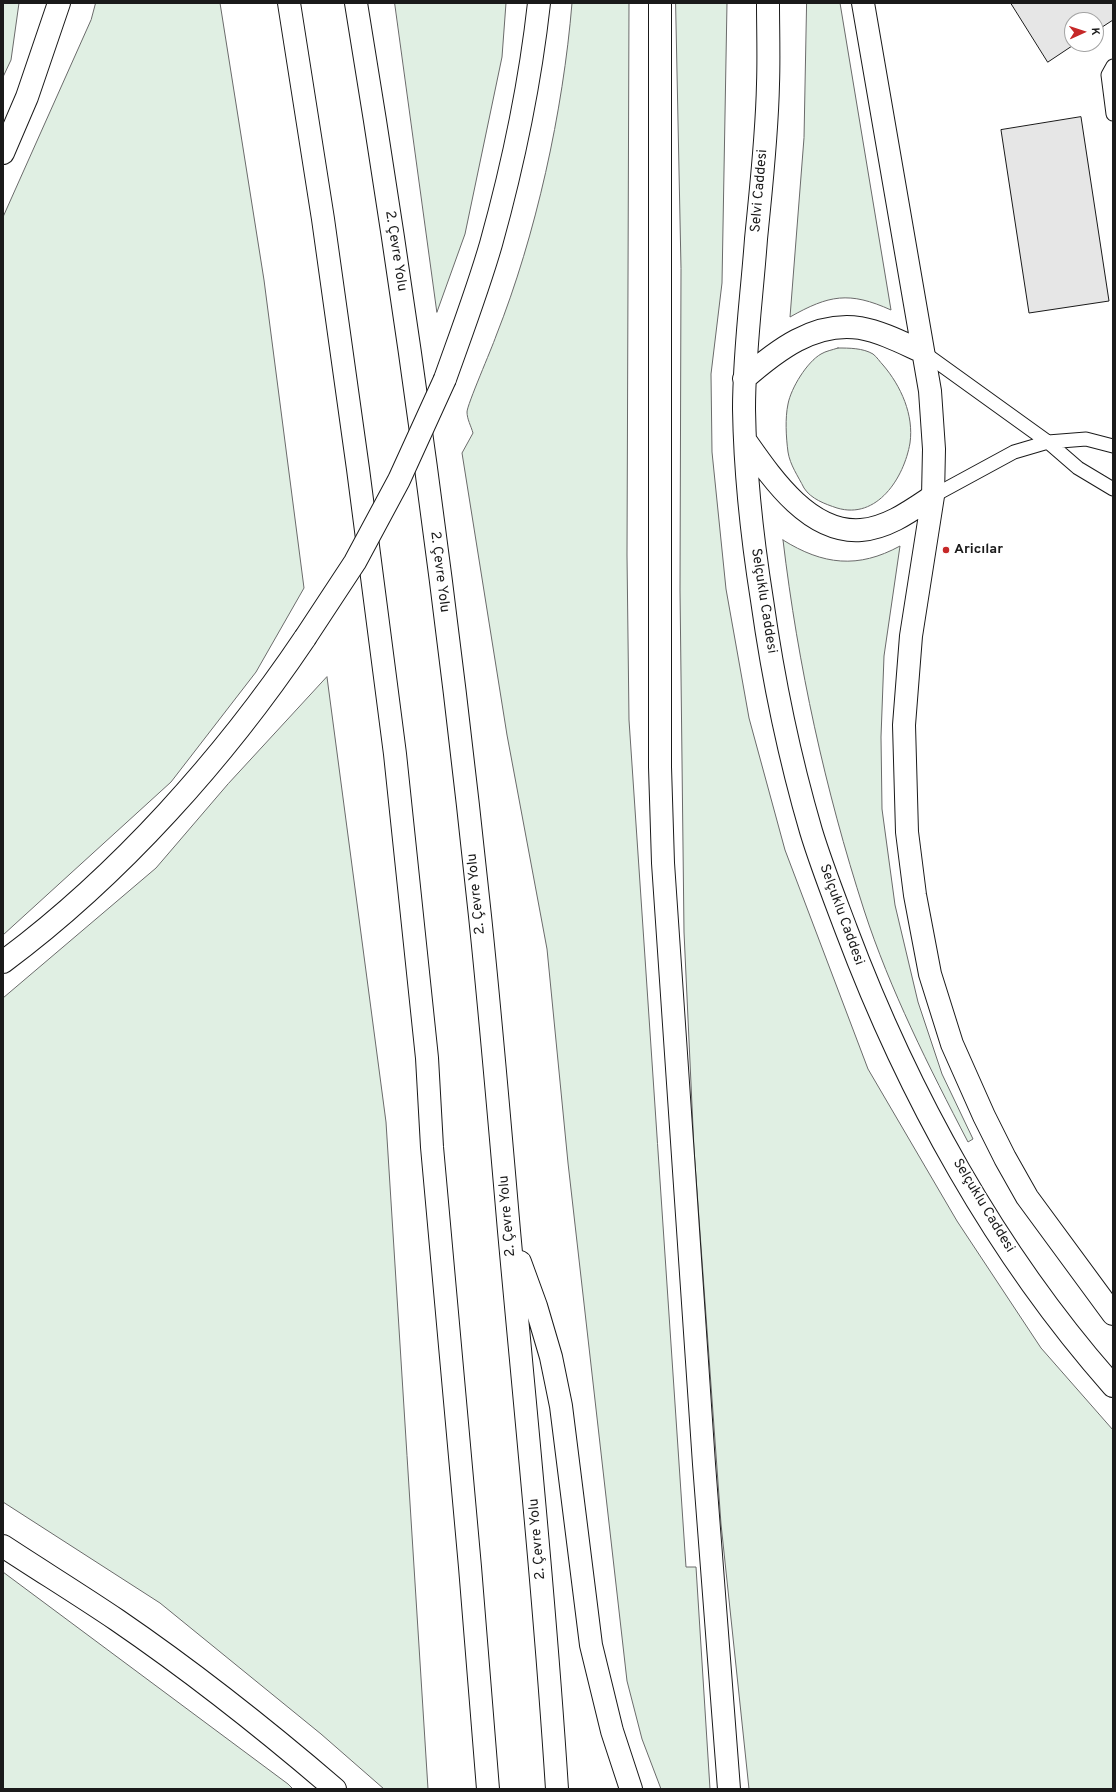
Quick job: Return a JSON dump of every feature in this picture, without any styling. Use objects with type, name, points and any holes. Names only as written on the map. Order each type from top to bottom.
[{"type":"main road","points":[[3,153],[27,97],[59,3]]},
{"type":"main road","points":[[289,3],[325,234],[358,469],[395,762],[427,1058],[432,1146],[470,1567],[488,1789]]},
{"type":"main road","name":"2. Çevre Yolu","points":[[356,3],[402,299],[439,568],[479,908],[541,1580],[557,1789]]},
{"type":"main road","points":[[3,962],[26,945],[106,874],[192,786],[270,690],[355,562],[399,480],[445,379],[491,245],[510,172],[534,52],[539,3]]},
{"type":"main road","points":[[660,3],[660,767],[663,863],[703,1456],[729,1789]]},
{"type":"main road","name":"Selvi Caddesi","points":[[744,379],[768,85],[768,3]]},
{"type":"main road","points":[[863,3],[930,391],[934,450],[933,496],[911,636],[904,725],[907,832],[915,895],[930,974],[952,1044],[984,1116],[1005,1158],[1031,1203],[1113,1314]]},
{"type":"main road","points":[[744,379],[769,357],[799,338],[828,329],[860,328],[890,336],[923,352]]},
{"type":"main road","name":"Selçuklu Caddesi","points":[[744,379],[745,439],[754,547],[766,629],[787,734],[811,831],[861,971],[897,1051],[933,1122],[987,1215],[1020,1266],[1113,1386]]},
{"type":"main road","points":[[745,439],[767,472],[798,507],[833,526],[861,530],[890,522],[933,496]]},
{"type":"main road","points":[[510,1234],[536,1306],[551,1357],[561,1406],[591,1645],[612,1731],[631,1789]]},
{"type":"main road","points":[[3,1546],[118,1621],[199,1680],[276,1739],[335,1789]]},
{"type":"lane","points":[[1113,66],[1108,75],[1113,114]]},
{"type":"lane","points":[[923,352],[1048,442],[1078,468],[1113,489]]},
{"type":"lane","points":[[933,496],[1014,452],[1048,442],[1086,438],[1113,446]]},
{"type":"green space","points":[[3,3],[19,3],[11,60],[3,77]]},
{"type":"green space","points":[[96,3],[220,3],[264,280],[304,588],[256,672],[171,782],[3,935],[3,217],[91,20]]},
{"type":"green space","points":[[395,3],[506,3],[502,57],[465,234],[437,312]]},
{"type":"green space","points":[[572,3],[629,3],[627,555],[629,720],[686,1567],[696,1567],[710,1789],[661,1789],[642,1739],[627,1681],[568,1163],[547,949],[507,735],[462,453],[473,433],[467,412],[468,407],[510,297],[523,257],[546,172],[562,87]]},
{"type":"green space","points":[[676,3],[727,3],[722,283],[711,374],[712,452],[726,589],[749,718],[785,850],[868,1069],[957,1221],[1041,1348],[1113,1430],[1113,1789],[749,1789],[721,1524],[694,1149],[684,932],[680,590],[681,269]]},
{"type":"green space","points":[[807,3],[840,3],[891,310],[863,300],[839,298],[816,304],[790,317],[804,138]]},
{"type":"green space","points":[[838,348],[860,349],[873,354],[876,357],[889,373],[901,392],[908,412],[911,432],[907,456],[902,470],[895,482],[876,502],[864,508],[851,510],[828,505],[814,498],[807,492],[790,461],[787,440],[787,409],[796,383],[805,369],[816,358],[825,352]]},
{"type":"green space","points":[[783,540],[812,555],[841,561],[855,561],[870,558],[900,546],[884,656],[881,737],[882,809],[895,905],[918,1002],[942,1074],[973,1139],[968,1142],[925,1057],[898,999],[874,940],[850,865],[814,727],[796,634]]},
{"type":"green space","points":[[327,677],[386,1122],[428,1789],[384,1789],[321,1734],[160,1603],[3,1502],[3,998],[156,868],[228,784]]},
{"type":"green space","points":[[3,1572],[288,1784],[293,1789],[3,1789]]},
{"type":"building","points":[[1011,3],[1113,3],[1113,20],[1104,26],[1104,12],[1064,12],[1064,51],[1048,62]]},
{"type":"building","points":[[1081,117],[1109,301],[1029,313],[1001,130]]},
{"type":"place","name":"Aricılar","points":[[946,550]]}]
